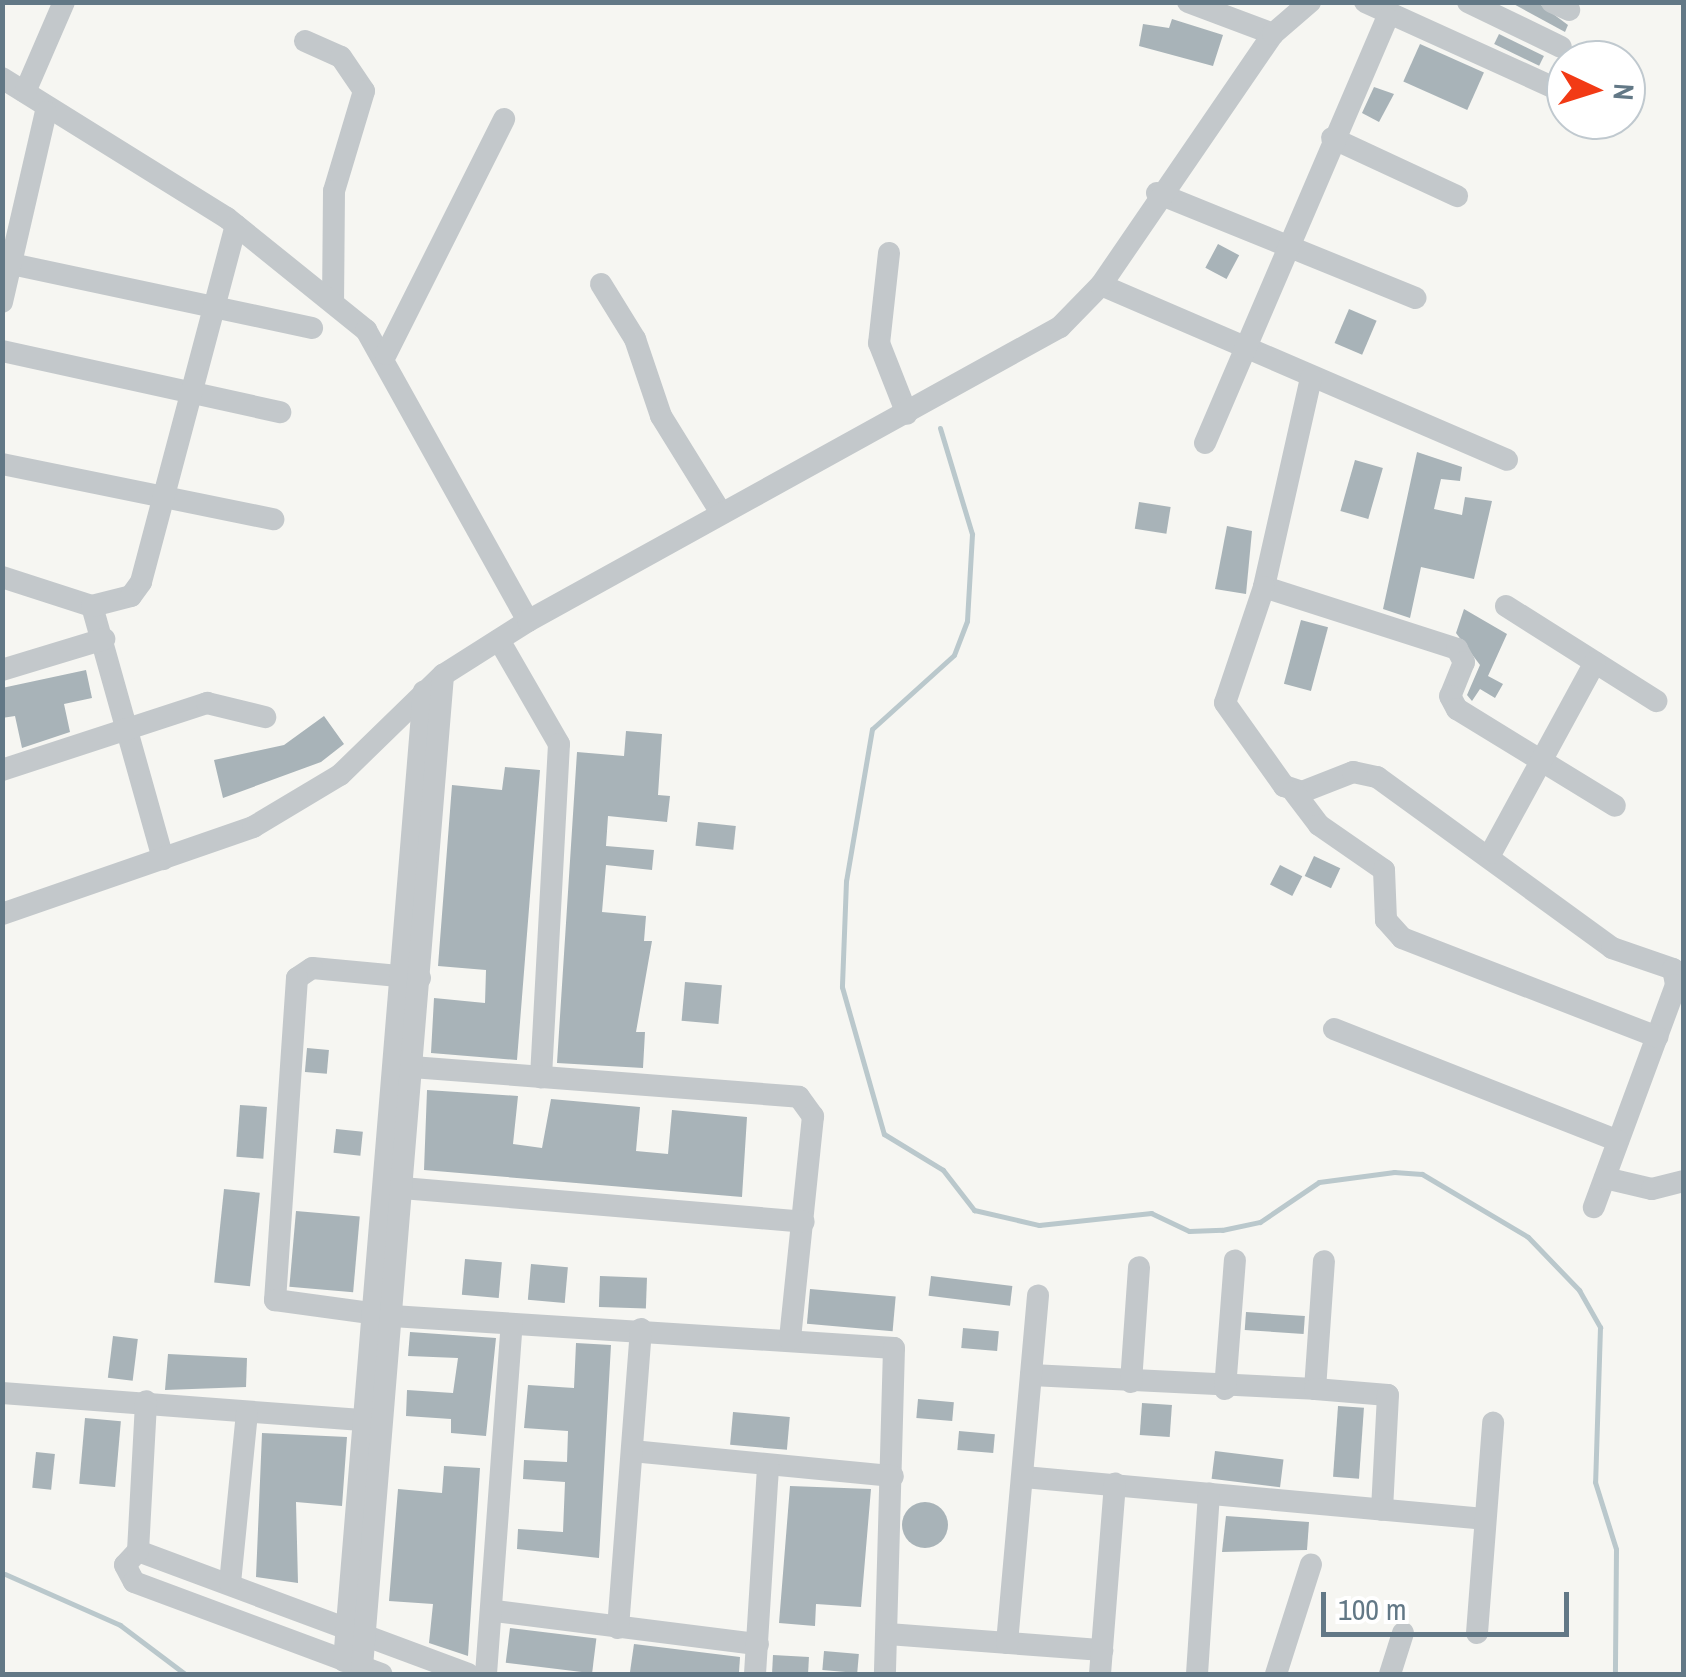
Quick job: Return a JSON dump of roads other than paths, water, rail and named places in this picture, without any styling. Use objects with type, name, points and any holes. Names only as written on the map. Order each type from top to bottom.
[{"type":"street","points":[[25,92],[64,2]]},
{"type":"street","points":[[1188,2],[1273,34]]},
{"type":"street","points":[[2,914],[254,828],[340,774],[443,675],[528,620],[1060,327],[1101,285],[1157,193],[1273,34],[1310,2]]},
{"type":"street","points":[[1365,2],[1387,18],[1546,84]]},
{"type":"street","points":[[1468,2],[1546,40]]},
{"type":"street","points":[[1205,443],[1285,246],[1387,18]]},
{"type":"street","points":[[306,41],[341,57],[364,90],[334,191],[334,298]]},
{"type":"street","points":[[2,78],[46,112],[236,225],[334,298],[386,354],[528,620]]},
{"type":"street","points":[[2,302],[7,263],[46,112]]},
{"type":"street","points":[[386,354],[504,120]]},
{"type":"street","points":[[1332,138],[1458,196]]},
{"type":"street","points":[[1157,193],[1416,298]]},
{"type":"street","points":[[2,577],[92,606],[137,590],[210,306],[236,225]]},
{"type":"street","points":[[889,254],[880,343],[907,414]]},
{"type":"street","points":[[7,263],[312,328]]},
{"type":"street","points":[[601,284],[635,339],[661,416],[720,511]]},
{"type":"street","points":[[1101,285],[1508,460]]},
{"type":"street","points":[[2,351],[280,412]]},
{"type":"street","points":[[1312,378],[1264,587],[1224,702],[1319,825],[1377,860],[1386,920],[1402,938],[1657,1037]]},
{"type":"street","points":[[2,464],[272,520]]},
{"type":"street","points":[[1264,587],[1457,649],[1464,662],[1452,704],[1540,765],[1615,806]]},
{"type":"street","points":[[92,606],[163,860]]},
{"type":"street","points":[[1506,606],[1656,701]]},
{"type":"street","points":[[2,670],[104,639]]},
{"type":"street","points":[[499,640],[559,744],[542,1078]]},
{"type":"street","points":[[1491,853],[1595,662]]},
{"type":"street","points":[[362,1667],[355,1633],[410,977],[443,675]]},
{"type":"street","points":[[382,1315],[402,1188],[412,1067],[410,977],[424,691]]},
{"type":"street","points":[[2,770],[129,733],[206,702],[265,717]]},
{"type":"street","points":[[1294,792],[1365,772],[1491,853],[1612,948],[1673,969],[1657,1037],[1594,1207]]},
{"type":"street","points":[[410,977],[312,968],[294,988],[272,1295],[286,1307],[790,1340],[898,1353],[885,1674]]},
{"type":"street","points":[[1334,1030],[1618,1141]]},
{"type":"street","points":[[412,1067],[800,1098],[813,1116],[790,1340]]},
{"type":"street","points":[[1604,1178],[1652,1189],[1684,1181]]},
{"type":"street","points":[[402,1188],[804,1222]]},
{"type":"street","points":[[1225,1389],[1235,1260]]},
{"type":"street","points":[[1315,1389],[1324,1261]]},
{"type":"street","points":[[1131,1382],[1139,1268]]},
{"type":"street","points":[[1006,1643],[1038,1295]]},
{"type":"street","points":[[486,1674],[494,1611],[512,1324]]},
{"type":"street","points":[[618,1628],[641,1330]]},
{"type":"street","points":[[1031,1375],[1225,1389],[1315,1389],[1388,1395],[1382,1510]]},
{"type":"street","points":[[2,1393],[374,1421]]},
{"type":"street","points":[[146,1401],[138,1551],[125,1565],[134,1582],[362,1667]]},
{"type":"street","points":[[230,1583],[247,1414]]},
{"type":"street","points":[[1476,1633],[1493,1423]]},
{"type":"street","points":[[632,1451],[893,1476]]},
{"type":"street","points":[[756,1674],[768,1465]]},
{"type":"street","points":[[1024,1477],[1484,1520]]},
{"type":"street","points":[[1100,1674],[1114,1484]]},
{"type":"street","points":[[1197,1674],[1209,1493]]},
{"type":"street","points":[[138,1551],[468,1674]]},
{"type":"street","points":[[1276,1674],[1311,1564]]},
{"type":"street","points":[[494,1611],[758,1644]]},
{"type":"street","points":[[1390,1674],[1403,1633]]},
{"type":"street","points":[[888,1634],[1102,1650]]},
{"type":"waterway","points":[[940,428],[972,534],[967,621],[954,655],[872,729],[846,881],[842,987],[884,1134],[943,1170],[974,1210],[1039,1225],[1151,1213],[1189,1231],[1222,1230],[1260,1222],[1319,1182],[1394,1172],[1422,1174],[1528,1237],[1579,1290],[1600,1327],[1595,1482],[1616,1549],[1615,1674]]},
{"type":"waterway","points":[[5,1574],[120,1625],[185,1674]]}]
